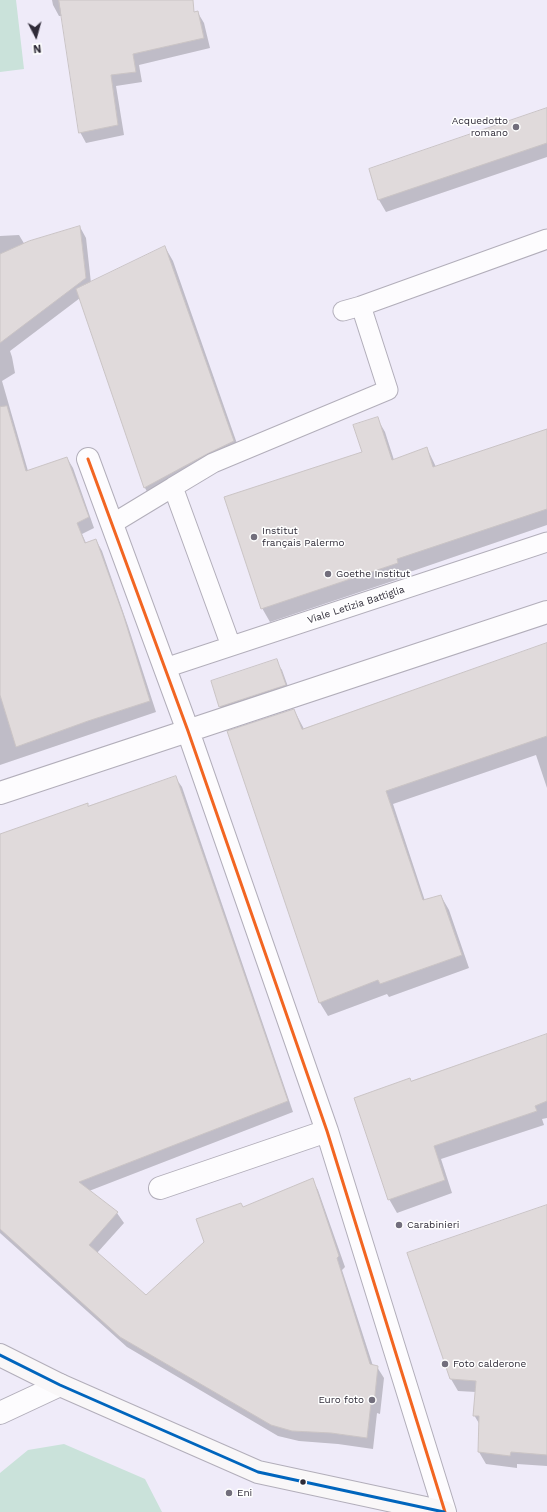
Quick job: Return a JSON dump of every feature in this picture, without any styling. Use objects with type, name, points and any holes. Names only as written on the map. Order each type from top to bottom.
[{"type":"street","points":[[0,1354],[60,1385],[258,1472],[437,1511],[327,1131],[188,731],[88,459]]},
{"type":"street","points":[[0,794],[547,612]]},
{"type":"street","points":[[160,1188],[327,1131]]},
{"type":"street","points":[[0,1413],[60,1385]]},
{"type":"lane","points":[[112,524],[213,463],[388,390],[352,309],[547,239]]},
{"type":"lane","points":[[173,487],[231,646]]},
{"type":"lane","name":"Viale Letizia Battiglia","points":[[165,668],[547,542]]},
{"type":"green space","points":[[0,0],[16,0],[24,69],[0,72]]},
{"type":"green space","points":[[64,1444],[145,1479],[162,1512],[0,1512],[0,1473],[28,1450]]},
{"type":"building","points":[[59,0],[193,0],[194,12],[198,11],[204,38],[133,54],[136,72],[111,75],[118,125],[79,133]]},
{"type":"building","points":[[547,108],[547,143],[378,200],[369,169]]},
{"type":"building","points":[[80,226],[86,278],[0,343],[0,254],[29,241]]},
{"type":"building","points":[[165,246],[234,441],[144,488],[76,289]]},
{"type":"building","points":[[7,406],[26,471],[67,457],[89,517],[77,523],[85,543],[96,539],[123,614],[150,701],[88,721],[16,747],[0,695],[0,407]]},
{"type":"building","points":[[378,417],[392,460],[427,447],[433,467],[547,429],[547,509],[397,559],[398,563],[261,609],[224,497],[362,452],[353,425]]},
{"type":"building","points":[[547,643],[547,736],[386,791],[423,900],[441,895],[462,955],[380,984],[378,980],[319,1003],[227,731],[294,709],[302,729]]},
{"type":"building","points":[[277,659],[286,685],[219,707],[211,681]]},
{"type":"building","points":[[176,776],[288,1101],[79,1182],[118,1212],[89,1245],[146,1295],[204,1242],[196,1219],[241,1203],[243,1207],[313,1178],[339,1256],[337,1258],[370,1364],[378,1366],[374,1404],[371,1403],[367,1438],[331,1433],[292,1431],[271,1425],[120,1337],[0,1229],[0,834],[88,803],[88,806]]},
{"type":"building","points":[[547,1034],[547,1101],[535,1106],[537,1111],[434,1146],[445,1180],[388,1200],[354,1098],[410,1078],[411,1081]]},
{"type":"building","points":[[547,1205],[547,1455],[511,1452],[510,1456],[478,1452],[479,1416],[473,1416],[476,1381],[450,1379],[407,1253]]},
{"type":"transit line","points":[[88,459],[188,731],[327,1131],[445,1512]]},
{"type":"transit line","points":[[0,1355],[60,1385],[258,1472],[444,1512]]},
{"type":"place","name":"Acquedotto romano","points":[[516,127]]},
{"type":"place","name":"Institut français Palermo","points":[[254,537]]},
{"type":"place","name":"Goethe Institut","points":[[328,574]]},
{"type":"place","name":"Carabinieri","points":[[399,1225]]},
{"type":"place","name":"Foto calderone","points":[[445,1364]]},
{"type":"place","name":"Euro foto","points":[[372,1400]]},
{"type":"place","name":"Eni","points":[[229,1493]]}]
